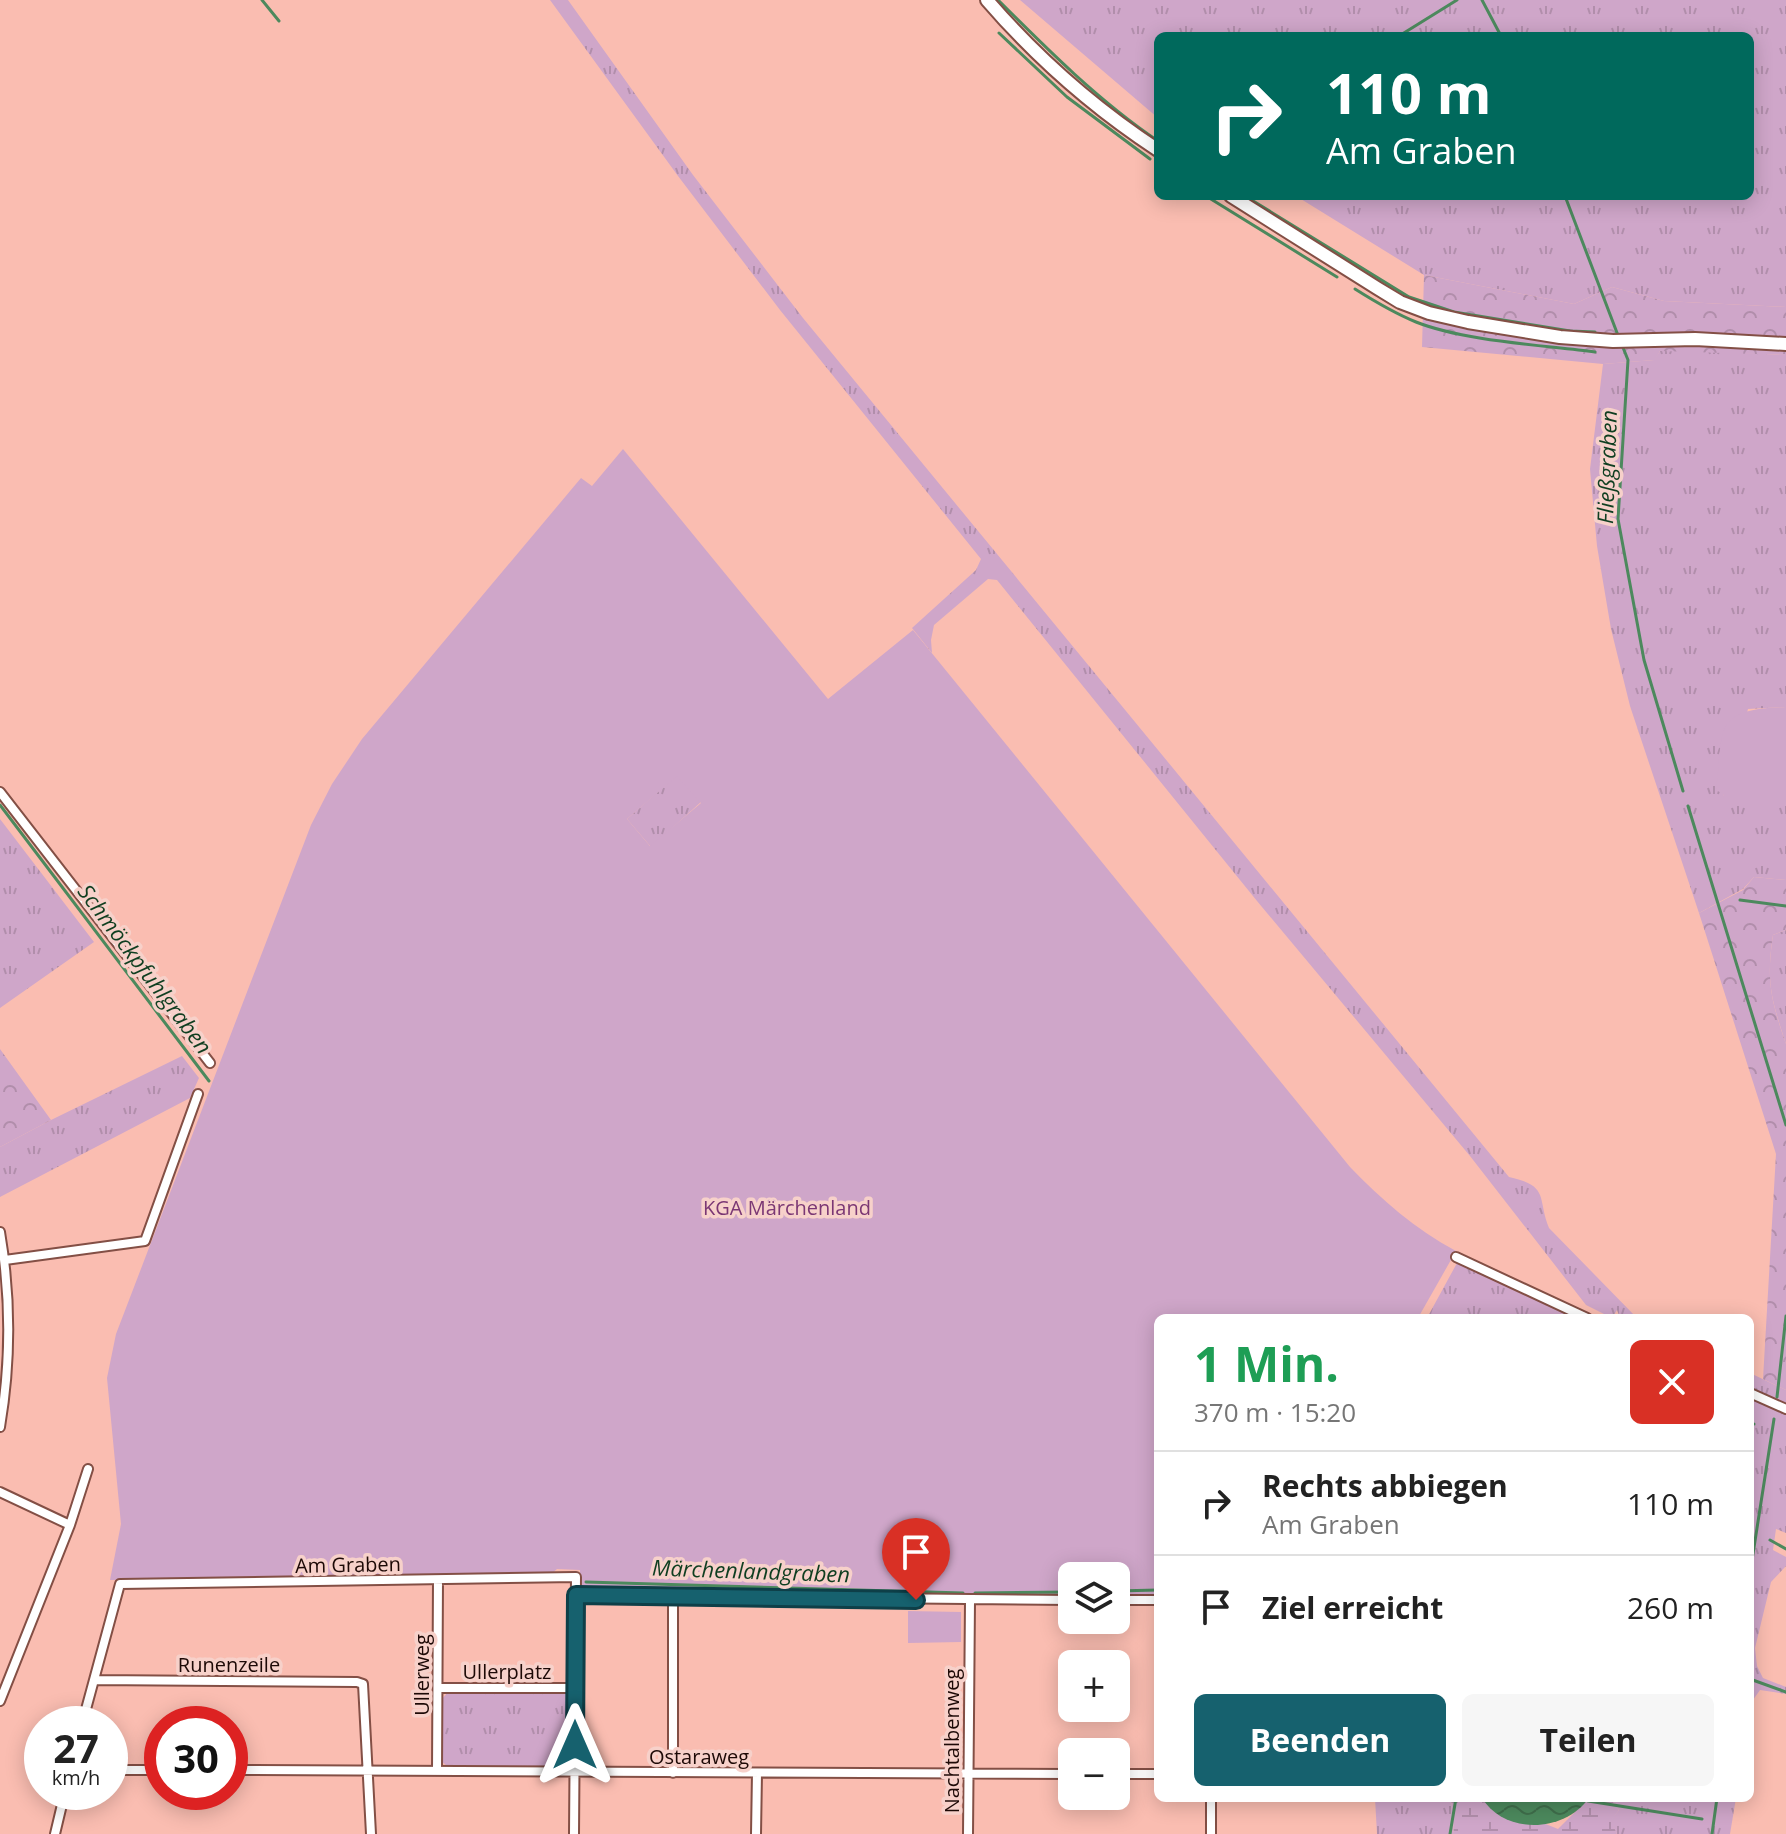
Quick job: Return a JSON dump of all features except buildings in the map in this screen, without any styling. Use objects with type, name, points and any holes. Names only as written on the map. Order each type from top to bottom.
[{"type":"main road","points":[[987,0],[1077,90],[1154,147]]},
{"type":"main road","points":[[1237,200],[1414,308],[1468,322],[1560,337],[1786,344]]},
{"type":"street","points":[[0,792],[210,1063]]},
{"type":"street","points":[[5,1260],[145,1241],[198,1094]]},
{"type":"street","points":[[0,1232],[10,1330],[0,1427]]},
{"type":"street","points":[[1456,1257],[1578,1314]]},
{"type":"street","points":[[1754,1395],[1786,1409]]},
{"type":"street","points":[[0,1701],[70,1525],[88,1469]]},
{"type":"street","points":[[0,1492],[70,1525]]},
{"type":"street","name":"Am Graben","points":[[94,1680],[120,1584],[576,1577],[576,1595]]},
{"type":"street","name":"Ullerweg","points":[[437,1770],[438,1580]]},
{"type":"street","points":[[574,1834],[576,1595],[1058,1600]]},
{"type":"street","points":[[673,1597],[673,1773]]},
{"type":"street","points":[[1130,1600],[1154,1600]]},
{"type":"street","name":"Nachtalbenweg","points":[[968,1834],[970,1601]]},
{"type":"street","points":[[87,1706],[94,1680]]},
{"type":"street","name":"Runenzeile","points":[[94,1680],[357,1682],[363,1684],[368,1771]]},
{"type":"street","name":"Ullerplatz","points":[[438,1688],[576,1688]]},
{"type":"street","name":"Ostaraweg","points":[[248,1770],[1058,1774]]},
{"type":"street","points":[[368,1771],[371,1834]]},
{"type":"street","points":[[756,1834],[757,1773]]},
{"type":"street","points":[[1130,1774],[1154,1774]]},
{"type":"street","points":[[1211,1802],[1211,1834]]},
{"type":"street","points":[[55,1834],[61,1810]]},
{"type":"green space","points":[[550,0],[568,0],[693,175],[803,318],[1509,1177],[1537,1189],[1549,1228],[1633,1314],[1618,1314],[1617,1310],[1614,1314],[1604,1314],[1586,1305],[1470,1156],[1257,901],[997,580],[988,579],[934,625],[932,653],[912,628],[976,570],[981,559],[780,310]]},
{"type":"green space","points":[[1020,0],[1786,0],[1786,307],[1664,301],[1612,287],[1574,304],[1424,275],[1302,200],[1754,200],[1754,32],[1154,32],[1154,115]]},
{"type":"green space","points":[[1424,275],[1574,304],[1612,287],[1664,301],[1786,307],[1786,355],[1660,351],[1655,360],[1603,364],[1422,347]]},
{"type":"green space","points":[[1660,351],[1786,355],[1786,707],[1748,709],[1723,794],[1725,798],[1786,798],[1786,880],[1754,877],[1743,889],[1699,913],[1630,706],[1611,629],[1597,546],[1590,469],[1603,364],[1654,360]]},
{"type":"green space","name":"KGA Märchenland","points":[[623,449],[828,699],[913,630],[1350,1167],[1400,1213],[1456,1251],[1420,1314],[1154,1314],[1154,1595],[1130,1596],[1130,1562],[1058,1562],[1058,1596],[580,1592],[580,1570],[557,1569],[551,1574],[110,1580],[121,1524],[107,1378],[116,1334],[311,825],[332,784],[362,739],[581,478],[592,486]],"holes":[[[677,776],[701,803],[650,846],[627,819]]]},
{"type":"green space","points":[[1786,707],[1786,798],[1724,798],[1716,790],[1726,726],[1745,712]]},
{"type":"green space","points":[[677,775],[701,802],[651,847],[627,819]]},
{"type":"green space","points":[[0,819],[94,942],[0,1008]]},
{"type":"green space","points":[[1754,877],[1786,880],[1786,930],[1773,935],[1770,978],[1773,1002],[1786,1044],[1786,1390],[1763,1379],[1776,1154],[1699,913],[1743,890]]},
{"type":"green space","points":[[1786,930],[1786,1044],[1773,1002],[1770,966],[1773,935]]},
{"type":"green space","points":[[0,1049],[51,1120],[0,1147]]},
{"type":"green space","points":[[182,1056],[199,1078],[190,1098],[0,1197],[0,1147]]},
{"type":"green space","points":[[1457,1263],[1567,1314],[1429,1314]]},
{"type":"green space","points":[[1754,1375],[1786,1390],[1786,1533],[1776,1529],[1773,1550],[1786,1557],[1786,1566],[1771,1582],[1755,1648],[1757,1666],[1763,1678],[1786,1687],[1786,1694],[1760,1690],[1754,1699]]},
{"type":"green space","points":[[908,1611],[961,1612],[961,1642],[908,1643]]},
{"type":"green space","points":[[450,1690],[566,1692],[566,1764],[447,1766],[440,1760],[441,1700]]},
{"type":"green space","points":[[1375,1802],[1451,1802],[1454,1834],[1377,1834]]},
{"type":"green space","points":[[1451,1802],[1492,1802],[1558,1829],[1585,1802],[1613,1802],[1619,1810],[1611,1821],[1617,1834],[1454,1834]]},
{"type":"green space","points":[[1613,1802],[1735,1802],[1730,1834],[1617,1834],[1610,1821],[1619,1810]]},
{"type":"water","points":[[1485,1802],[1585,1802],[1564,1818],[1534,1825],[1504,1818]]},
{"type":"waterway","points":[[262,0],[279,21]]},
{"type":"waterway","points":[[998,0],[1095,92],[1154,138]]},
{"type":"waterway","points":[[1405,32],[1457,0]]},
{"type":"waterway","name":"Fließgraben","points":[[1482,0],[1499,32]]},
{"type":"waterway","points":[[999,33],[1067,97],[1150,159]]},
{"type":"waterway","points":[[1212,200],[1337,277]]},
{"type":"waterway","points":[[1251,200],[1409,297],[1454,312],[1570,331],[1595,332]]},
{"type":"waterway","name":"Fließgraben","points":[[1567,200],[1619,338]]},
{"type":"waterway","points":[[1355,289],[1400,315],[1457,334],[1595,352]]},
{"type":"waterway","name":"Fließgraben","points":[[1622,345],[1628,360],[1618,519],[1644,660],[1683,791]]},
{"type":"waterway","name":"Schmöckpfuhlgraben","points":[[0,805],[209,1081]]},
{"type":"waterway","name":"Fließgraben","points":[[1688,806],[1786,1125]]},
{"type":"waterway","points":[[1740,900],[1786,906]]},
{"type":"waterway","name":"Fließgraben","points":[[1777,1397],[1786,1316]]},
{"type":"waterway","name":"Fließgraben","points":[[1754,1547],[1774,1419]]},
{"type":"waterway","points":[[1770,1540],[1786,1549]]},
{"type":"waterway","name":"Märchenlandgraben","points":[[586,1582],[963,1593]]},
{"type":"waterway","name":"Märchenlandgraben","points":[[1130,1591],[1154,1590]]},
{"type":"waterway","name":"Märchenlandgraben","points":[[975,1593],[1058,1592]]},
{"type":"waterway","points":[[1754,1680],[1786,1692]]},
{"type":"waterway","points":[[1450,1834],[1455,1802]]},
{"type":"waterway","points":[[1594,1802],[1702,1819]]},
{"type":"waterway","name":"Fließgraben","points":[[1712,1834],[1716,1802]]},
{"type":"route","points":[[575,1745],[576,1595],[916,1600]]}]
